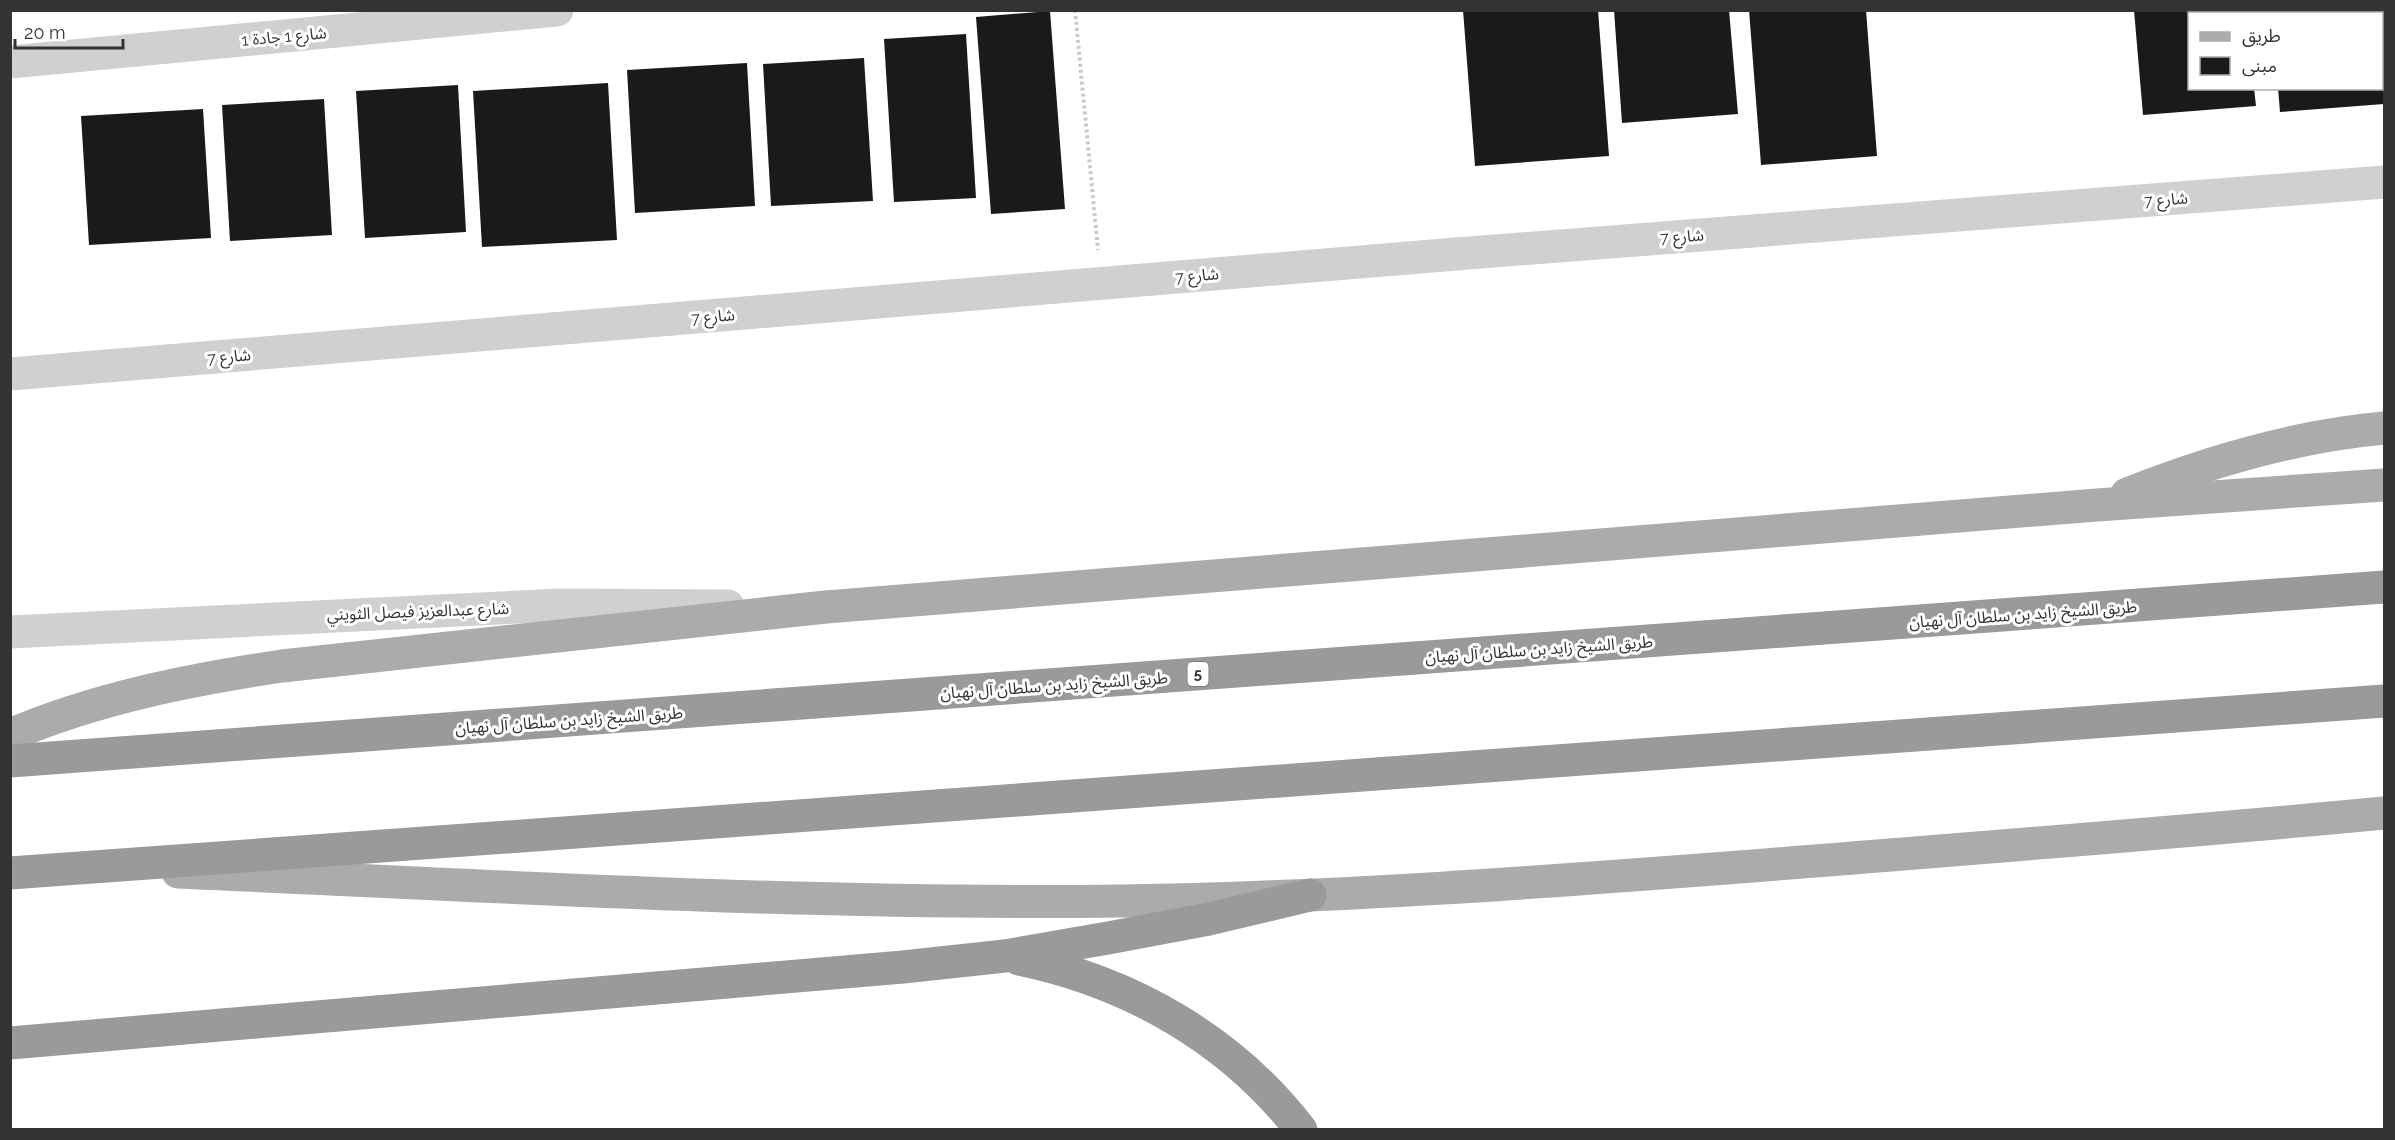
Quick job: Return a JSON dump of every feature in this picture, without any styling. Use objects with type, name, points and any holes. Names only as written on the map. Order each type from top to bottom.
[{"type":"highway","name":"طريق الشيخ زايد بن سلطان آل نهيان","points":[[10,761],[2385,587]]},
{"type":"highway","points":[[10,873],[2385,701]]},
{"type":"highway","points":[[10,1043],[903,967],[1005,956],[1209,919],[1310,895]]},
{"type":"highway","points":[[1005,956],[1095,979],[1139,998],[1180,1020],[1254,1077],[1301,1130]]},
{"type":"main road","points":[[2097,505],[2188,469],[2246,452],[2308,439],[2385,428]]},
{"type":"main road","points":[[10,735],[108,700],[192,680],[282,666],[826,607],[2097,505],[2385,485]]},
{"type":"main road","points":[[77,868],[820,900],[1114,901],[1310,895],[1575,879],[2166,834],[2385,813]]},
{"type":"street","name":"شارع 1 جادة 1","points":[[10,62],[557,10]]},
{"type":"street","name":"شارع 7","points":[[10,374],[1101,283],[2385,182]]},
{"type":"street","name":"شارع عبدالعزيز فيصل الثويني","points":[[10,632],[559,605],[826,607]]},
{"type":"path","points":[[1075,10],[1101,283]]},
{"type":"building","points":[[1463,10],[1598,10],[1609,156],[1475,166]]},
{"type":"building","points":[[1614,10],[1729,10],[1738,114],[1622,123]]},
{"type":"building","points":[[1749,10],[1866,10],[1877,156],[1761,165]]},
{"type":"building","points":[[2134,10],[2248,10],[2248,12],[2188,12],[2188,90],[2254,90],[2256,106],[2143,115]]},
{"type":"building","points":[[2272,10],[2381,10],[2381,12],[2272,12]]},
{"type":"building","points":[[1050,11],[1065,209],[991,214],[976,17]]},
{"type":"building","points":[[966,34],[976,198],[894,202],[884,39]]},
{"type":"building","points":[[2383,48],[2384,104],[2280,112],[2278,90],[2383,90]]},
{"type":"building","points":[[864,58],[873,201],[771,206],[763,64]]},
{"type":"building","points":[[747,63],[755,206],[635,213],[627,70]]},
{"type":"building","points":[[608,83],[617,240],[482,247],[473,91]]},
{"type":"building","points":[[458,85],[466,232],[365,238],[356,91]]},
{"type":"building","points":[[324,99],[332,235],[230,241],[222,105]]},
{"type":"building","points":[[203,109],[211,238],[89,245],[81,116]]}]
